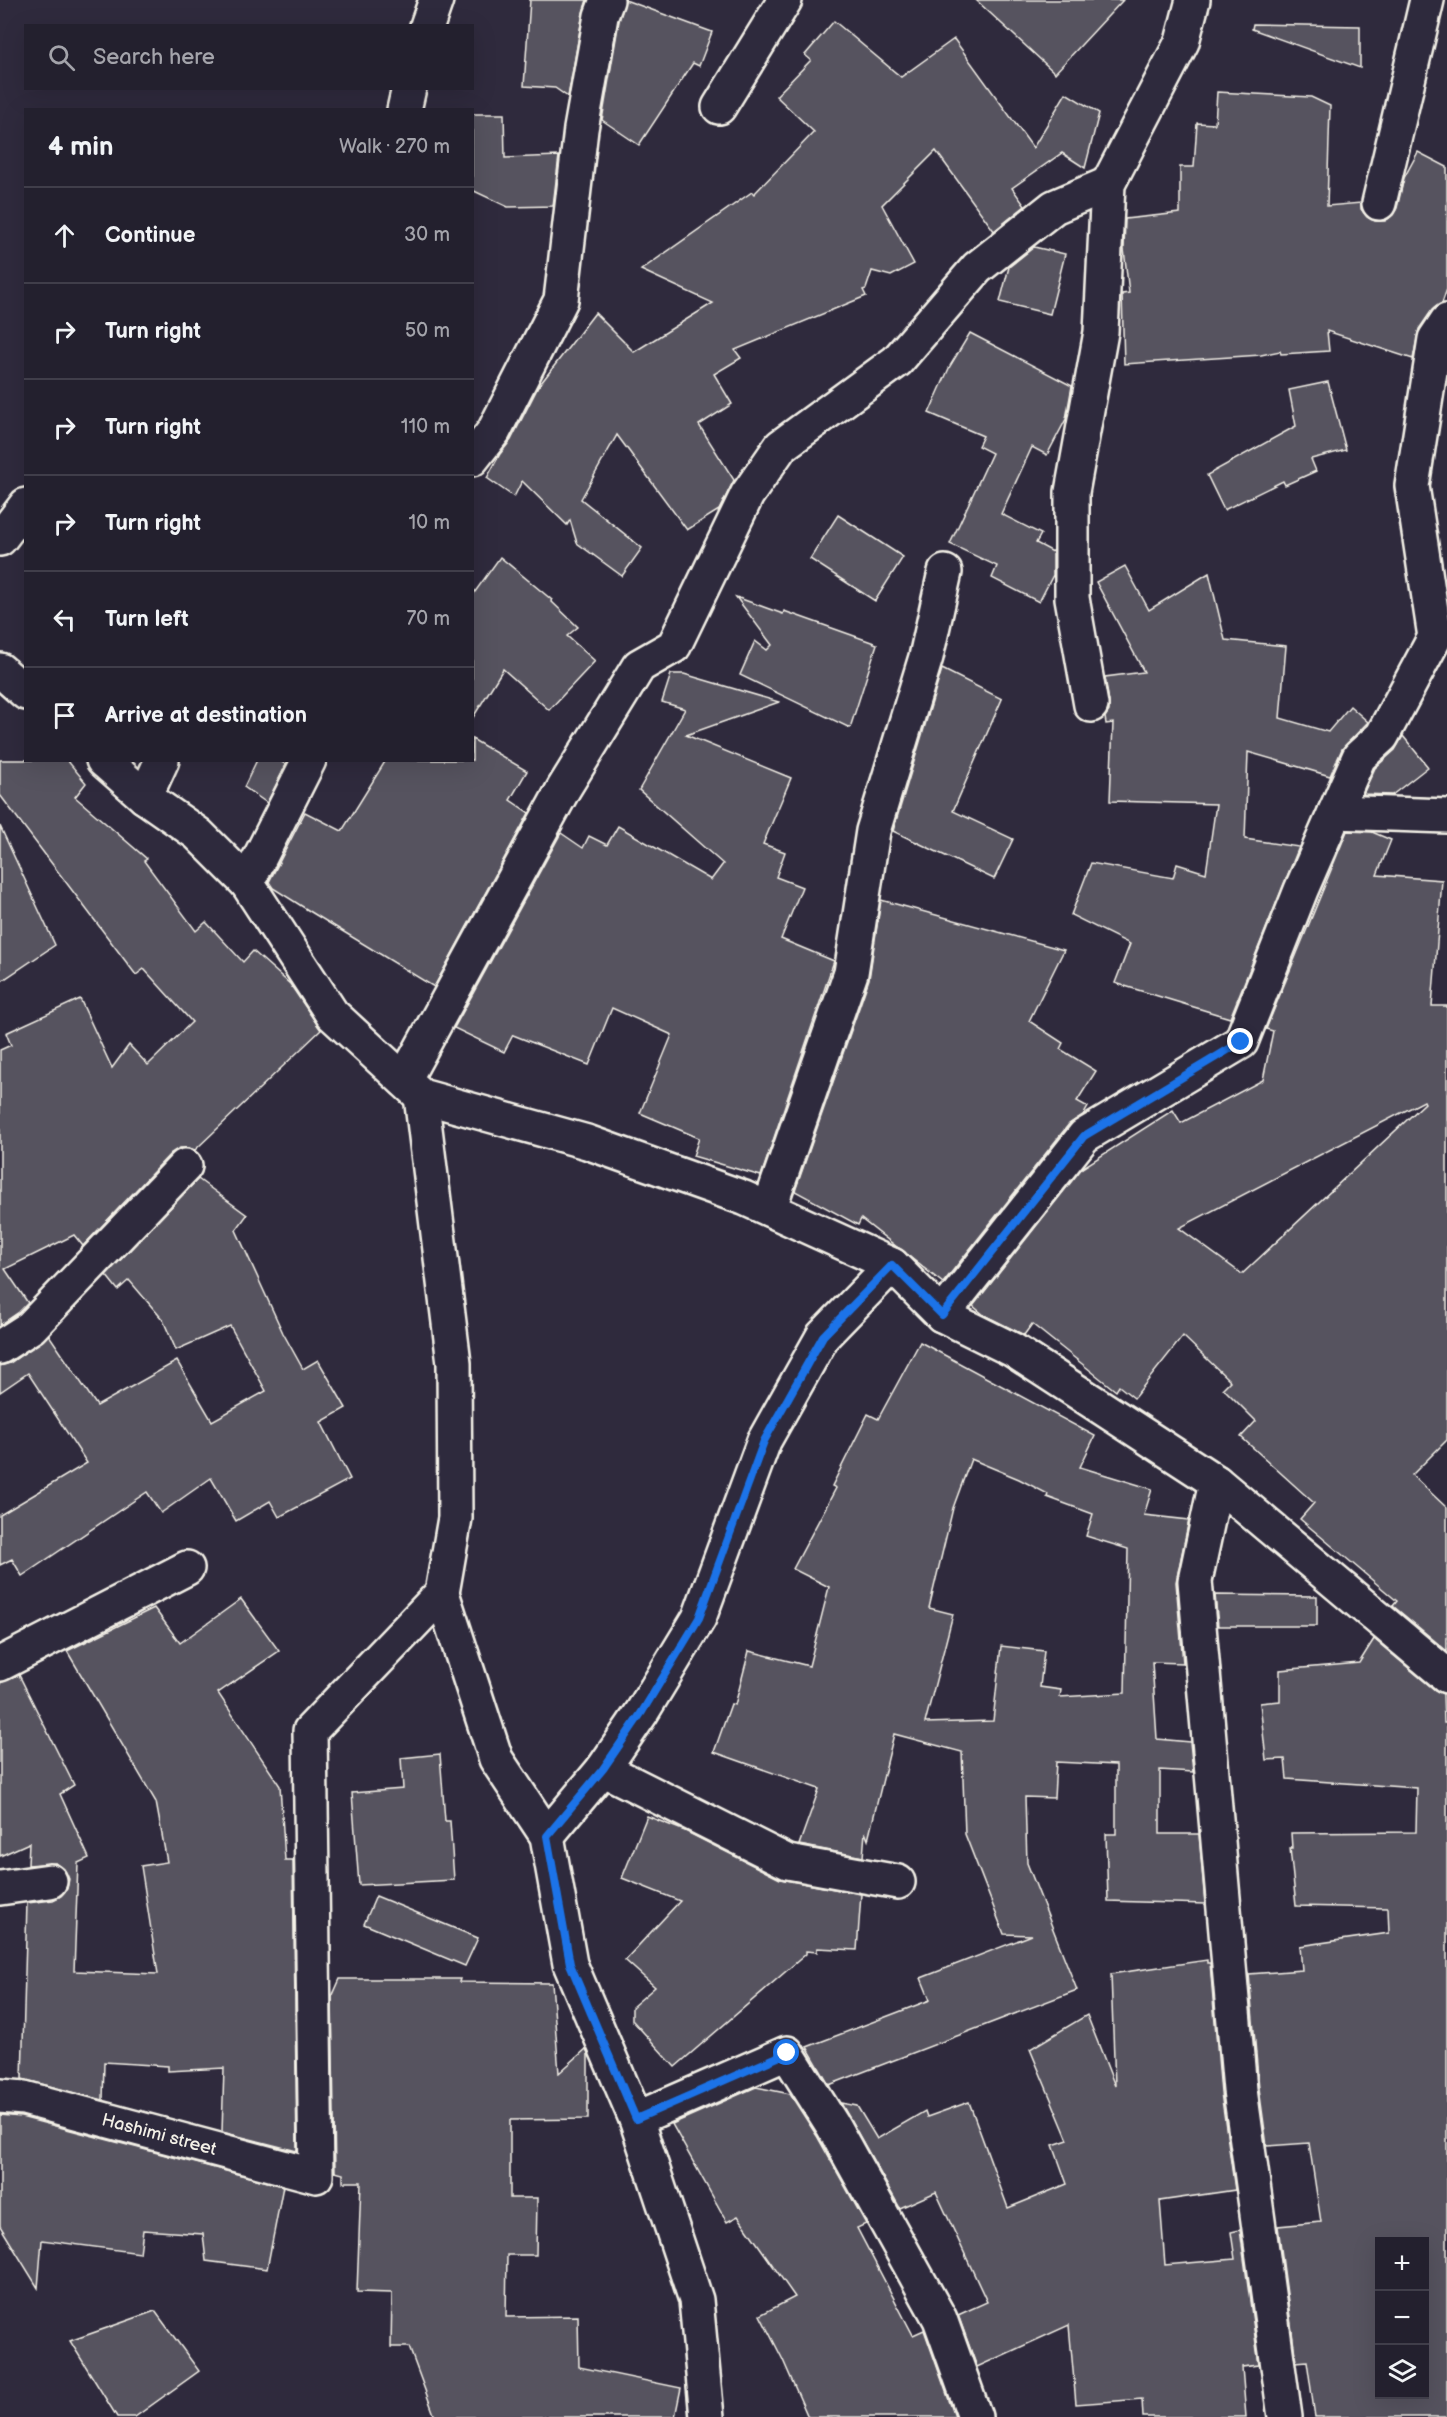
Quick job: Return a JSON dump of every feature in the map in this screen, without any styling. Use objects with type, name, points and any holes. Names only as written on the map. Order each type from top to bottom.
[{"type":"street","points":[[428,24],[436,0]]},
{"type":"street","points":[[474,456],[494,431],[561,300],[581,129],[601,16],[607,0]]},
{"type":"street","points":[[719,107],[785,0]]},
{"type":"street","points":[[1091,705],[1072,598],[1072,492],[1101,332],[1108,184],[1182,42],[1192,0]]},
{"type":"street","points":[[1379,203],[1427,0]]},
{"type":"street","points":[[404,108],[409,90]]},
{"type":"street","points":[[707,2417],[696,2300],[636,2119],[570,1964],[547,1836],[496,1759],[442,1593],[455,1518],[454,1362],[413,1088],[564,788],[639,666],[674,646],[747,495],[781,446],[897,361],[977,268],[1054,207],[1108,184]]},
{"type":"street","points":[[942,1315],[1084,1136],[1241,1042],[1301,890],[1359,757],[1382,736],[1435,637],[1412,486],[1435,339],[1447,321]]},
{"type":"street","points":[[0,539],[24,508]]},
{"type":"street","points":[[1426,579],[1447,550]]},
{"type":"street","points":[[769,1209],[851,973],[873,831],[926,657],[945,572]]},
{"type":"street","points":[[0,670],[24,691]]},
{"type":"street","points":[[105,762],[145,797],[198,834],[247,883],[332,1014],[413,1088],[587,1142],[744,1198],[892,1265],[942,1315],[1013,1350],[1216,1482],[1447,1676]]},
{"type":"street","points":[[145,797],[161,762]]},
{"type":"street","points":[[247,883],[308,762]]},
{"type":"street","points":[[1335,812],[1447,816]]},
{"type":"street","points":[[0,1347],[31,1327],[185,1166]]},
{"type":"street","points":[[547,1836],[603,1769],[642,1712],[699,1618],[764,1441],[823,1336],[892,1265]]},
{"type":"street","points":[[1216,1482],[1196,1581],[1240,2090],[1285,2417]]},
{"type":"street","points":[[0,1664],[188,1568]]},
{"type":"street","name":"Hashimi street","points":[[0,2096],[24,2098],[316,2176],[310,1731],[442,1593]]},
{"type":"street","points":[[603,1769],[788,1862],[898,1882]]},
{"type":"street","points":[[0,1888],[50,1881]]},
{"type":"street","points":[[636,2119],[787,2053],[833,2126],[940,2319],[975,2417]]},
{"type":"building","points":[[530,0],[587,0],[568,97],[555,88],[524,86]]},
{"type":"building","points":[[625,0],[712,32],[699,66],[693,63],[639,145],[602,120],[619,21]]},
{"type":"building","points":[[976,0],[1123,0],[1055,73]]},
{"type":"building","points":[[834,21],[901,77],[954,39],[1033,148],[1066,93],[1099,113],[1085,168],[1062,153],[1012,188],[1025,206],[994,231],[936,151],[882,205],[914,264],[891,276],[872,271],[866,289],[863,290],[866,296],[735,350],[741,358],[714,374],[732,404],[699,425],[734,480],[719,510],[687,530],[617,435],[581,499],[642,548],[622,576],[577,543],[570,520],[567,525],[522,481],[514,497],[487,478],[500,454],[511,440],[538,387],[595,313],[634,352],[713,303],[641,270],[752,192],[754,194],[814,132],[776,96],[811,60],[805,55]]},
{"type":"building","points":[[1253,24],[1360,26],[1360,68],[1252,29]]},
{"type":"building","points":[[1217,92],[1311,97],[1330,106],[1327,206],[1361,203],[1361,209],[1367,217],[1375,221],[1385,221],[1393,215],[1397,208],[1404,178],[1418,152],[1447,167],[1447,289],[1442,303],[1432,310],[1419,329],[1413,359],[1327,331],[1329,351],[1281,354],[1280,351],[1261,355],[1124,364],[1122,294],[1129,293],[1124,249],[1125,219],[1180,213],[1180,167],[1194,167],[1197,123],[1215,124]]},
{"type":"building","points":[[474,114],[504,114],[505,158],[559,156],[553,206],[508,207],[474,191]]},
{"type":"building","points":[[1034,247],[1065,254],[1050,314],[1000,302],[1009,267]]},
{"type":"building","points":[[970,333],[1072,386],[1066,419],[1047,455],[1032,447],[1001,514],[1041,534],[1036,543],[1053,552],[1053,575],[1039,602],[992,578],[997,566],[950,544],[992,453],[978,446],[983,436],[929,413],[950,366]]},
{"type":"building","points":[[1328,382],[1346,450],[1311,459],[1316,471],[1285,485],[1283,481],[1224,510],[1207,475],[1296,426],[1289,390]]},
{"type":"building","points":[[838,515],[903,557],[875,601],[810,559]]},
{"type":"building","points":[[500,557],[552,600],[578,627],[567,636],[595,661],[549,710],[503,669],[474,716],[474,593]]},
{"type":"building","points":[[1125,566],[1149,610],[1209,573],[1225,640],[1286,646],[1280,718],[1328,732],[1350,706],[1368,722],[1342,749],[1330,776],[1248,752],[1245,839],[1299,847],[1230,1018],[1115,983],[1130,944],[1071,915],[1091,863],[1173,878],[1177,864],[1206,873],[1216,804],[1110,801],[1113,723],[1106,724],[1105,717],[1109,711],[1109,702],[1105,677],[1144,672],[1096,582]]},
{"type":"building","points":[[736,597],[783,614],[784,611],[877,644],[850,728],[740,675],[755,641],[767,650],[772,645]]},
{"type":"building","points":[[942,669],[1002,699],[953,811],[1013,839],[994,879],[893,831]]},
{"type":"building","points":[[671,674],[684,674],[779,702],[686,735],[791,778],[763,844],[785,852],[776,877],[802,887],[781,939],[834,961],[761,1176],[693,1156],[699,1138],[640,1113],[672,1035],[612,1008],[589,1065],[513,1035],[504,1052],[454,1028],[561,833],[583,848],[589,836],[607,845],[618,826],[711,880],[723,864],[639,790],[685,709],[662,702]]},
{"type":"building","points":[[1403,736],[1428,767],[1392,795],[1363,794],[1375,768],[1395,750]]},
{"type":"building","points":[[474,740],[527,771],[510,800],[529,813],[434,987],[273,888],[269,882],[305,812],[342,831],[385,762],[474,762]]},
{"type":"building","points":[[0,760],[69,762],[86,783],[75,797],[147,859],[144,861],[196,931],[206,922],[243,962],[253,951],[290,984],[321,1030],[195,1150],[180,1148],[171,1153],[83,1246],[74,1235],[5,1269],[28,1303],[0,1325],[0,1050],[11,1045],[6,1033],[80,999],[112,1068],[129,1045],[148,1065],[192,1022],[144,969],[136,975],[0,795]]},
{"type":"building","points":[[256,762],[282,762],[286,765],[267,803],[244,787]]},
{"type":"building","points":[[0,826],[55,945],[0,982]]},
{"type":"building","points":[[1347,831],[1372,832],[1391,840],[1377,875],[1442,880],[1432,1006],[1447,1006],[1447,1440],[1412,1475],[1447,1508],[1447,1651],[1393,1606],[1397,1601],[1300,1519],[1314,1503],[1241,1437],[1256,1421],[1223,1388],[1230,1381],[1183,1336],[1134,1398],[1119,1386],[1116,1391],[1032,1324],[1024,1335],[984,1315],[973,1306],[1082,1168],[1173,1110],[1181,1123],[1263,1080],[1273,1031],[1266,1029]],"holes":[[[1424,1101],[1425,1103],[1242,1274],[1179,1228]]]},
{"type":"building","points":[[881,900],[1064,950],[1029,1021],[1063,1043],[1060,1049],[1096,1071],[1077,1101],[1088,1107],[1084,1114],[1069,1124],[943,1283],[861,1219],[858,1225],[795,1191],[869,979]]},
{"type":"building","points":[[198,1179],[247,1215],[236,1230],[283,1333],[303,1369],[318,1360],[346,1408],[321,1422],[350,1479],[279,1517],[270,1501],[236,1521],[211,1478],[161,1513],[147,1492],[22,1576],[12,1559],[0,1565],[0,1515],[87,1463],[28,1373],[0,1392],[0,1366],[10,1363],[49,1335],[97,1406],[177,1361],[212,1421],[266,1391],[230,1326],[176,1350],[163,1320],[129,1280],[118,1290],[106,1275]]},
{"type":"building","points":[[920,1342],[1095,1436],[1080,1467],[1152,1489],[1144,1515],[1189,1520],[1176,1582],[1183,1663],[1152,1662],[1157,1739],[1190,1742],[1193,1772],[1160,1770],[1160,1834],[1199,1834],[1205,1904],[1108,1901],[1106,1834],[1116,1834],[1116,1765],[1056,1762],[1054,1798],[1025,1797],[1027,1863],[1077,1990],[829,2085],[807,2047],[930,2000],[921,1978],[1032,1935],[1004,1934],[965,1834],[962,1752],[894,1734],[868,1840],[865,1832],[863,1857],[799,1845],[819,1789],[714,1752],[731,1704],[735,1705],[749,1651],[809,1666],[829,1587],[793,1569],[836,1488],[832,1486],[868,1414],[878,1419]],"holes":[[[971,1459],[1048,1494],[1047,1497],[1093,1514],[1086,1536],[1128,1549],[1125,1693],[1060,1697],[1061,1690],[1040,1687],[1044,1651],[1001,1646],[993,1721],[925,1723],[953,1614],[929,1608],[953,1508]]]},
{"type":"building","points":[[1215,1595],[1317,1596],[1317,1626],[1218,1626]]},
{"type":"building","points":[[241,1599],[279,1651],[218,1693],[280,1786],[285,1860],[293,1860],[297,2151],[222,2132],[224,2068],[168,2071],[168,2066],[104,2062],[103,2100],[22,2079],[27,1903],[53,1900],[61,1896],[67,1889],[69,1879],[64,1869],[56,1863],[28,1865],[29,1843],[0,1856],[0,1683],[19,1675],[74,1785],[60,1794],[89,1858],[78,1863],[74,1971],[158,1974],[141,1866],[167,1862],[156,1802],[67,1651],[154,1608],[180,1643]]},
{"type":"building","points":[[1374,1639],[1435,1690],[1443,1694],[1444,1723],[1447,1723],[1447,2417],[1315,2417],[1307,2361],[1296,2362],[1278,2226],[1321,2222],[1309,2143],[1267,2146],[1259,2088],[1249,1974],[1302,1970],[1300,1946],[1389,1933],[1388,1908],[1296,1906],[1290,1848],[1292,1848],[1291,1833],[1416,1832],[1417,1788],[1287,1779],[1285,1759],[1266,1760],[1260,1703],[1280,1701],[1280,1670],[1359,1663]]},
{"type":"building","points":[[440,1754],[445,1821],[450,1821],[454,1880],[359,1885],[352,1793],[403,1789],[401,1758]]},
{"type":"building","points":[[647,1816],[685,1831],[780,1879],[861,1894],[857,1950],[817,1948],[817,1952],[806,1951],[806,1954],[675,2067],[632,2020],[632,2007],[655,1987],[625,1960],[680,1901],[622,1878]]},
{"type":"building","points":[[376,1896],[478,1938],[465,1966],[364,1924]]},
{"type":"building","points":[[1207,1960],[1207,1963],[1210,1963],[1221,2093],[1235,2190],[1160,2201],[1165,2265],[1235,2259],[1231,2232],[1240,2230],[1259,2365],[1242,2367],[1246,2417],[1143,2417],[1142,2399],[1076,2404],[1069,2325],[977,2367],[958,2315],[987,2302],[936,2192],[900,2208],[841,2103],[857,2106],[877,2139],[925,2111],[927,2117],[969,2102],[1008,2208],[1067,2184],[1053,2145],[1068,2140],[1030,2049],[1087,2015],[1115,2086],[1111,1974]]},
{"type":"building","points":[[340,1979],[460,1979],[459,1982],[552,1983],[559,2073],[586,2049],[588,2053],[588,2119],[510,2120],[510,2198],[537,2198],[536,2255],[507,2255],[506,2317],[578,2316],[579,2367],[681,2388],[675,2417],[435,2417],[409,2347],[391,2347],[392,2293],[357,2292],[361,2182],[343,2182],[343,2174],[335,2172],[332,1997]]},
{"type":"building","points":[[756,2087],[790,2094],[817,2136],[866,2224],[857,2228],[913,2335],[924,2330],[955,2417],[808,2417],[760,2315],[795,2297],[738,2216],[727,2222],[672,2124]]},
{"type":"building","points":[[0,2115],[21,2117],[283,2186],[267,2269],[206,2261],[203,2234],[143,2230],[140,2253],[42,2240],[38,2288],[0,2226]]},
{"type":"building","points":[[155,2311],[199,2371],[135,2417],[117,2417],[70,2341]]},
{"type":"route","points":[[787,2053],[636,2119],[570,1964],[547,1836],[603,1769],[642,1712],[699,1618],[764,1441],[823,1336],[892,1265],[942,1315],[1084,1136],[1241,1042]]}]
